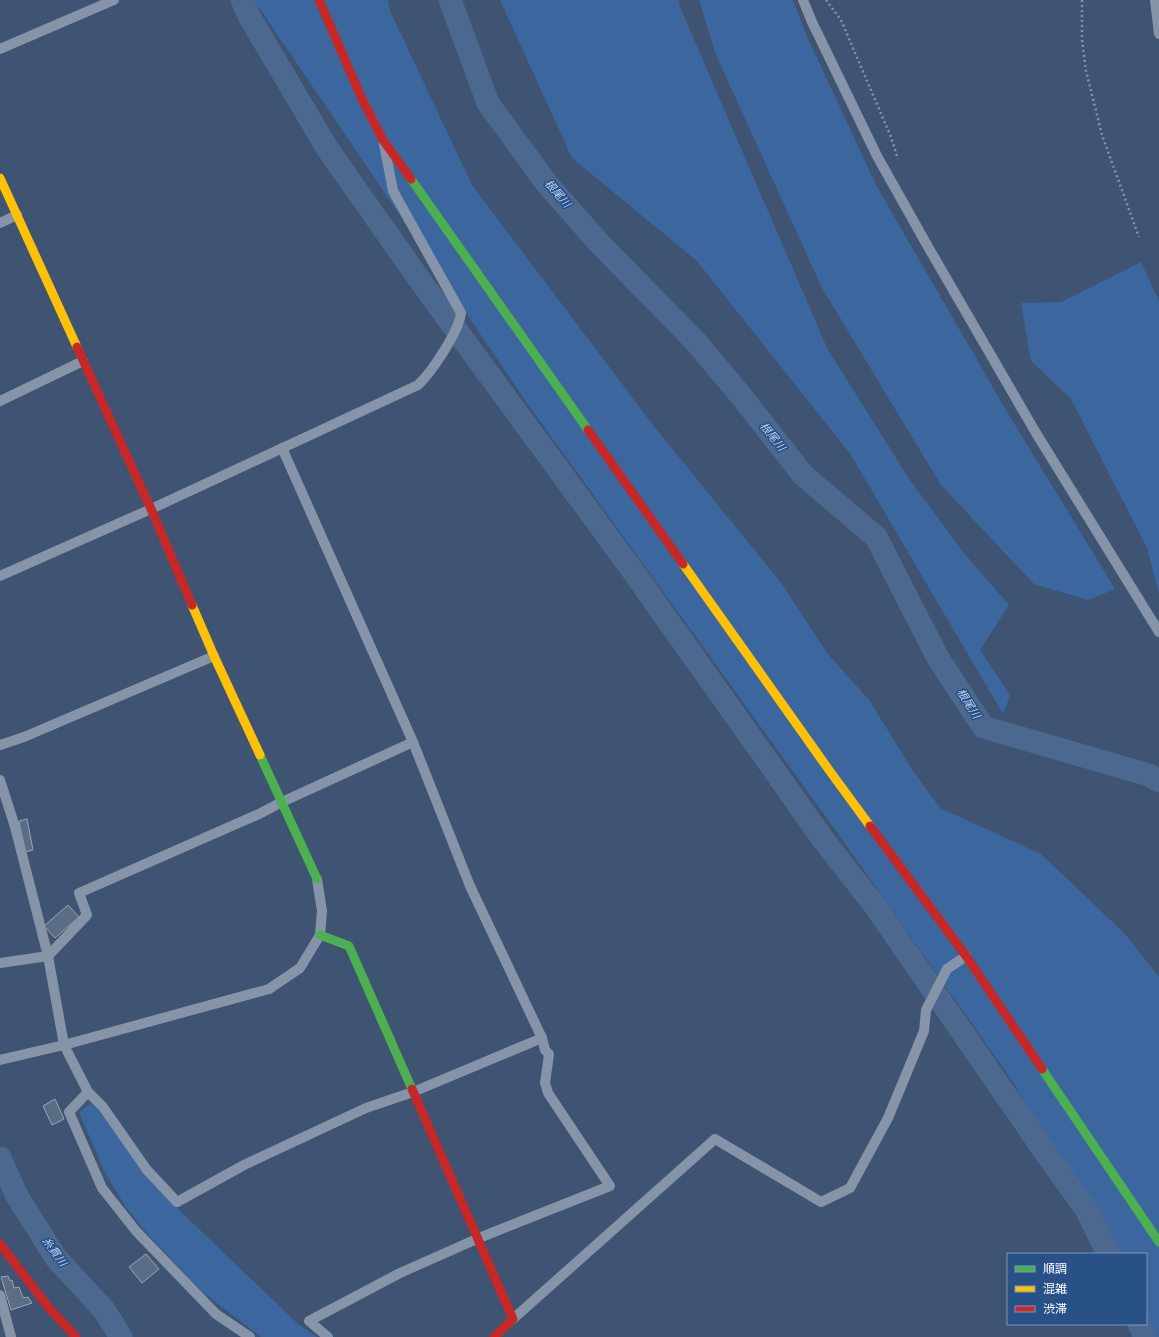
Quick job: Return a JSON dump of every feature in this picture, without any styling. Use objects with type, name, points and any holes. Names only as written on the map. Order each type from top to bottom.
[{"type":"street","points":[[0,49],[114,0]]},
{"type":"street","points":[[319,0],[362,99],[383,140],[829,770],[966,956],[1159,1242]]},
{"type":"street","points":[[803,0],[876,156],[1036,433],[1159,632]]},
{"type":"street","points":[[1156,0],[1159,34]]},
{"type":"street","points":[[0,576],[151,509],[418,386],[426,378],[449,341],[460,320],[461,312],[393,191],[383,140]]},
{"type":"street","points":[[0,178],[151,509],[214,656],[317,879],[322,911],[320,934],[300,968],[270,989],[64,1046],[0,1060]]},
{"type":"street","points":[[0,223],[17,215]]},
{"type":"street","points":[[0,401],[83,361]]},
{"type":"street","points":[[282,448],[413,742],[470,886],[542,1038],[545,1050],[549,1054],[545,1083],[548,1093],[610,1186],[479,1238],[400,1273],[309,1321],[328,1337]]},
{"type":"street","points":[[0,745],[24,737],[214,656]]},
{"type":"street","points":[[0,963],[48,956],[87,915],[80,894],[259,814],[413,742]]},
{"type":"street","points":[[0,780],[15,827],[48,956],[64,1046],[88,1092],[103,1107],[147,1170],[177,1202],[244,1165],[366,1108],[413,1092],[542,1038]]},
{"type":"street","points":[[320,934],[349,946],[514,1319]]},
{"type":"street","points":[[494,1337],[715,1139],[821,1202],[850,1188],[888,1118],[924,1031],[926,1010],[947,969],[966,956]]},
{"type":"street","points":[[88,1092],[69,1112],[102,1188],[145,1242],[216,1314],[250,1337]]},
{"type":"street","points":[[0,1246],[49,1308],[76,1337]]},
{"type":"street","points":[[0,1295],[4,1322],[11,1337]]},
{"type":"path","points":[[826,0],[841,20],[891,138],[898,159]]},
{"type":"path","points":[[1082,0],[1082,40],[1086,71],[1102,135],[1139,237]]},
{"type":"shaded area","points":[[254,0],[388,0],[390,11],[472,185],[653,425],[782,584],[827,653],[869,700],[913,771],[940,808],[1041,854],[1125,934],[1159,977],[1159,1337],[1156,1337],[1147,1319],[1147,1253],[1109,1253],[1013,1082],[839,835],[529,406]]},
{"type":"shaded area","points":[[500,0],[679,0],[680,7],[828,350],[910,480],[963,552],[1009,605],[980,650],[1010,695],[1003,714],[851,455],[697,261],[572,158]]},
{"type":"shaded area","points":[[699,0],[793,0],[805,32],[877,187],[1006,410],[1115,589],[1088,600],[1034,584],[941,485],[822,288],[716,55]]},
{"type":"shaded area","points":[[1141,262],[1159,301],[1159,594],[1147,548],[1071,399],[1031,361],[1021,303],[1061,302]]},
{"type":"shaded area","points":[[93,1102],[137,1161],[176,1207],[297,1323],[317,1337],[261,1337],[200,1290],[146,1232],[125,1206],[104,1171],[79,1112]]},
{"type":"building","points":[[27,819],[33,850],[25,852],[19,821]]},
{"type":"building","points":[[68,905],[79,917],[55,938],[44,926]]},
{"type":"building","points":[[55,1099],[64,1119],[52,1125],[43,1106]]},
{"type":"building","points":[[146,1254],[159,1269],[142,1283],[129,1267]]},
{"type":"building","points":[[8,1276],[10,1281],[12,1280],[14,1288],[19,1287],[23,1298],[28,1297],[32,1303],[11,1310],[1,1277]]},
{"type":"waterway","points":[[242,0],[249,16],[327,148],[424,286],[630,567],[825,842],[875,906],[1086,1209],[1108,1253]]},
{"type":"waterway","name":"根尾川","points":[[450,0],[488,103],[547,184],[600,244],[696,342],[742,397],[803,475],[876,537],[938,658],[983,727],[1149,775],[1159,781]]},
{"type":"waterway","name":"糸貫川","points":[[0,1158],[17,1196],[56,1258],[104,1310],[121,1337]]},
{"type":"waterway","points":[[1139,1325],[1145,1337]]},
{"type":"traffic: fast","points":[[411,179],[588,430]]},
{"type":"traffic: fast","points":[[260,755],[317,879]]},
{"type":"traffic: fast","points":[[320,935],[349,946],[412,1089]]},
{"type":"traffic: fast","points":[[1042,1069],[1159,1242]]},
{"type":"traffic: slow","points":[[0,178],[77,347]]},
{"type":"traffic: slow","points":[[683,564],[870,826]]},
{"type":"traffic: slow","points":[[192,605],[260,755]]},
{"type":"traffic: jam","points":[[319,0],[362,99],[383,140],[411,179]]},
{"type":"traffic: jam","points":[[77,347],[151,509],[192,605]]},
{"type":"traffic: jam","points":[[588,430],[683,564]]},
{"type":"traffic: jam","points":[[870,826],[966,956],[1042,1069]]},
{"type":"traffic: jam","points":[[412,1089],[513,1319],[494,1337]]},
{"type":"traffic: jam","points":[[0,1244],[49,1308],[76,1337]]}]
